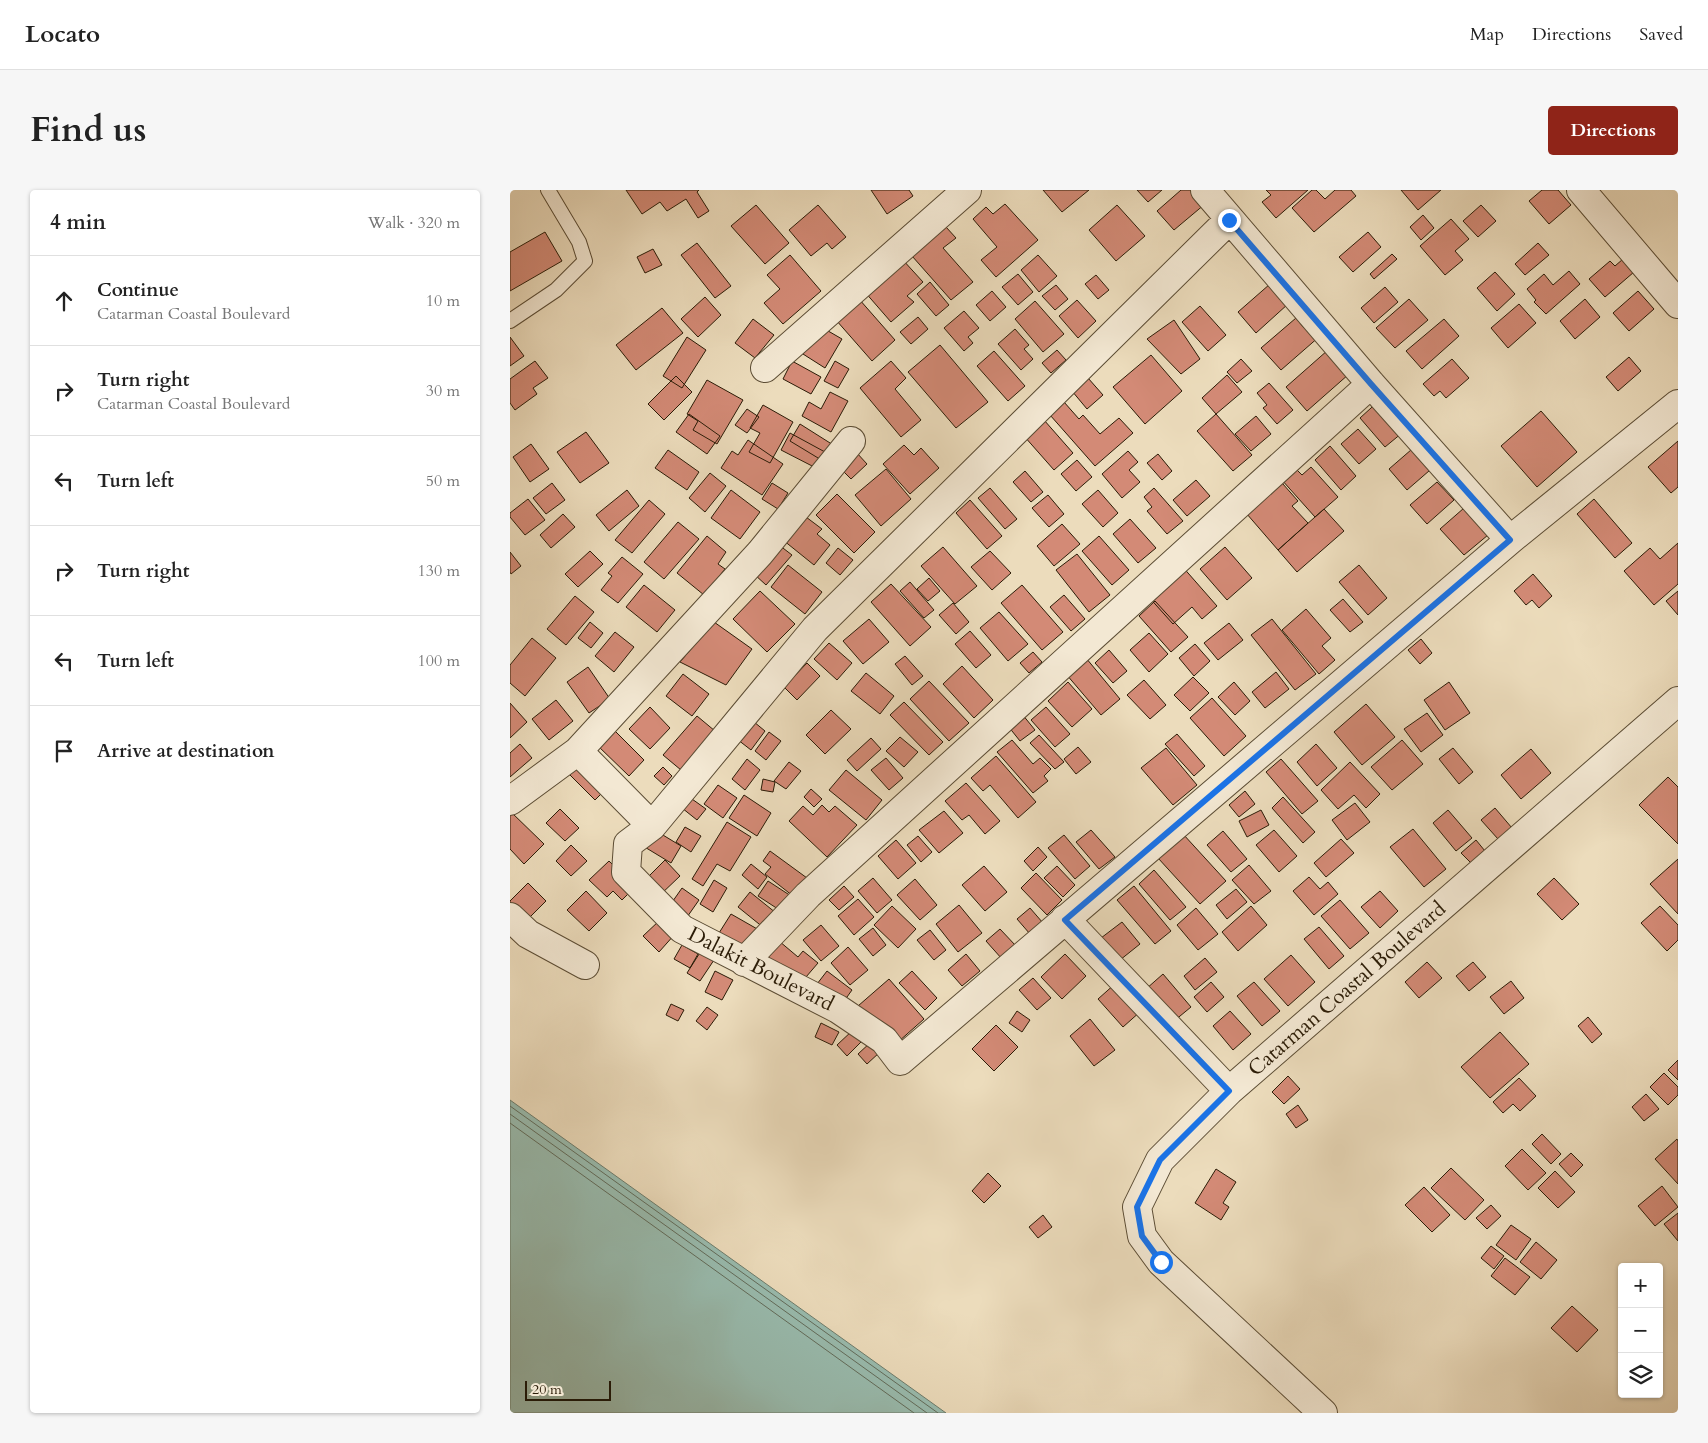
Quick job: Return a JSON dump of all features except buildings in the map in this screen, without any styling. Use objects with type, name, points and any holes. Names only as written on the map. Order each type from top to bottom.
[{"type":"street","points":[[765,368],[967,190]]},
{"type":"street","points":[[1205,190],[1371,384],[1510,540]]},
{"type":"street","points":[[1581,190],[1678,304]]},
{"type":"street","points":[[578,751],[652,826],[815,629],[1229,220]]},
{"type":"street","points":[[744,962],[808,894],[1371,384]]},
{"type":"street","points":[[1229,1091],[1065,920],[1510,540],[1678,404]]},
{"type":"street","points":[[510,801],[578,751],[760,553],[851,441]]},
{"type":"street","name":"Catarman Coastal Boulevard","points":[[1324,1413],[1161,1262],[1142,1236],[1137,1207],[1160,1160],[1229,1091],[1678,701]]},
{"type":"street","name":"Dalakit Boulevard","points":[[652,826],[628,844],[626,872],[682,929],[838,1009],[884,1040],[900,1060],[1065,920]]},
{"type":"street","points":[[510,917],[528,934],[585,965]]},
{"type":"lane","points":[[510,321],[556,290],[585,261],[579,242],[548,190]]},
{"type":"water","points":[[510,1100],[946,1413],[510,1413]]},
{"type":"route","points":[[1161,1262],[1142,1236],[1137,1207],[1160,1160],[1229,1091],[1065,920],[1510,540],[1371,384],[1229,220]]}]
